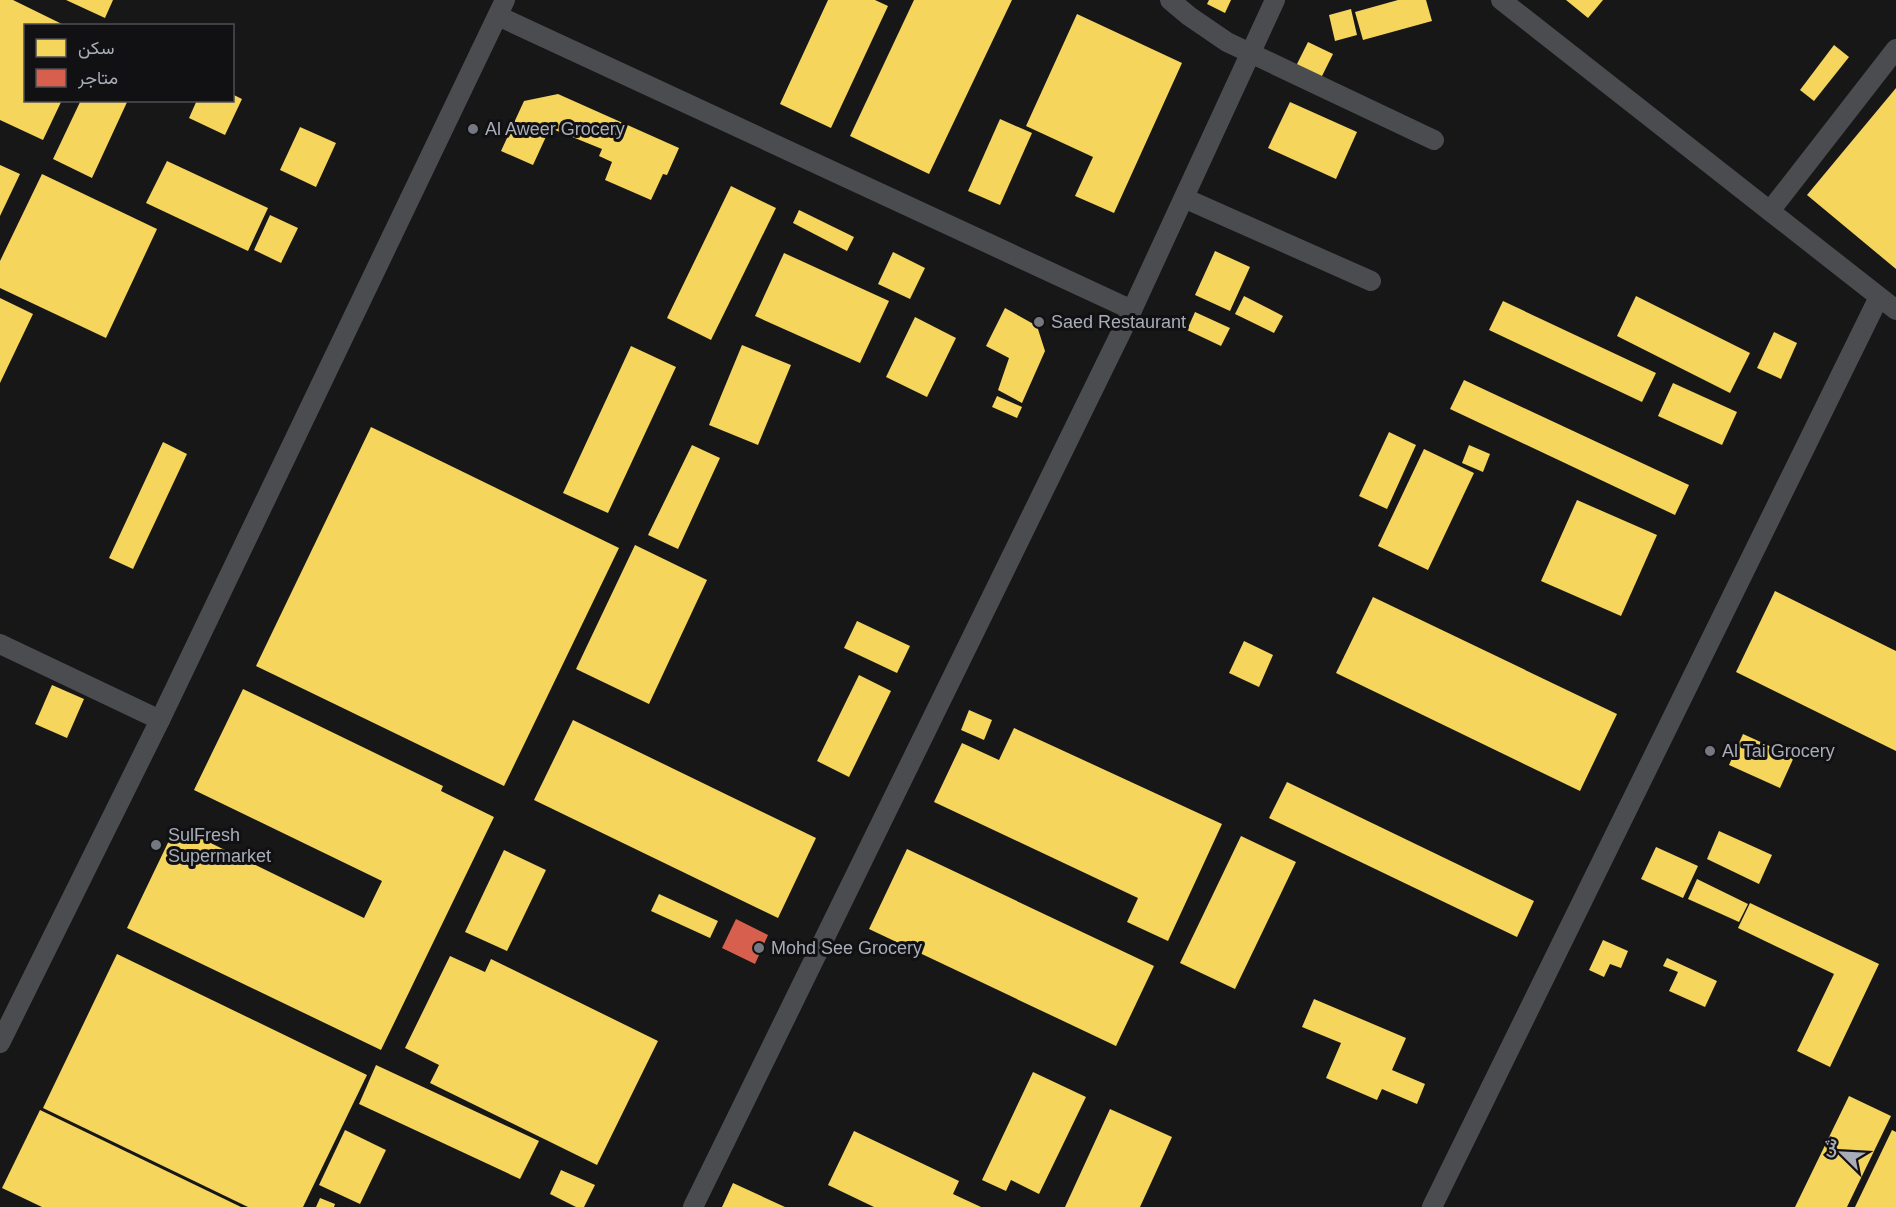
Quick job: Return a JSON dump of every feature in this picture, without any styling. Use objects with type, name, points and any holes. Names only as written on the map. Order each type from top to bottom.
[{"type":"lane","points":[[1170,0],[1206,29],[1251,53],[1434,140]]},
{"type":"lane","points":[[693,1207],[1132,310],[1275,0]]},
{"type":"lane","points":[[1501,0],[1896,310]]},
{"type":"lane","points":[[0,1044],[160,720],[502,8],[1132,310]]},
{"type":"lane","points":[[1770,211],[1896,49]]},
{"type":"lane","points":[[1184,198],[1371,281]]},
{"type":"lane","points":[[1432,1207],[1879,297]]},
{"type":"lane","points":[[0,644],[160,720]]},
{"type":"building: سكن","points":[[0,0],[13,0],[62,24],[24,24],[24,102],[61,102],[43,140],[0,120]]},
{"type":"building: سكن","points":[[66,0],[113,0],[105,18]]},
{"type":"building: سكن","points":[[828,0],[875,0],[888,6],[831,128],[780,104]]},
{"type":"building: سكن","points":[[914,0],[1012,0],[929,174],[850,136]]},
{"type":"building: سكن","points":[[1209,0],[1231,0],[1225,13],[1207,4]]},
{"type":"building: سكن","points":[[1398,0],[1426,0],[1432,21],[1363,40],[1355,12]]},
{"type":"building: سكن","points":[[1566,0],[1603,0],[1588,18]]},
{"type":"building: سكن","points":[[1351,9],[1357,35],[1335,41],[1329,15]]},
{"type":"building: سكن","points":[[1077,14],[1182,63],[1114,213],[1075,196],[1093,157],[1026,126]]},
{"type":"building: سكن","points":[[1308,42],[1333,54],[1321,78],[1296,66]]},
{"type":"building: سكن","points":[[1834,45],[1849,57],[1814,101],[1800,90]]},
{"type":"building: سكن","points":[[1896,88],[1896,269],[1807,195]]},
{"type":"building: سكن","points":[[558,94],[679,148],[667,175],[663,174],[651,200],[605,180],[612,162],[599,156],[602,149],[550,128],[533,165],[501,151],[524,101]]},
{"type":"building: سكن","points":[[234,95],[242,99],[225,135],[189,118],[196,102],[234,102]]},
{"type":"building: سكن","points":[[80,102],[127,102],[92,178],[53,159]]},
{"type":"building: سكن","points":[[1290,102],[1357,132],[1336,179],[1268,148]]},
{"type":"building: سكن","points":[[1000,119],[1032,133],[1000,205],[968,191]]},
{"type":"building: سكن","points":[[300,127],[336,143],[316,187],[280,170]]},
{"type":"building: سكن","points":[[167,161],[268,208],[248,251],[146,203]]},
{"type":"building: سكن","points":[[0,165],[20,174],[0,216]]},
{"type":"building: سكن","points":[[42,174],[157,229],[106,338],[0,288],[0,261]]},
{"type":"building: سكن","points":[[731,186],[776,208],[711,340],[667,318]]},
{"type":"building: سكن","points":[[799,210],[854,237],[847,251],[793,223]]},
{"type":"building: سكن","points":[[270,215],[298,228],[281,263],[254,250]]},
{"type":"building: سكن","points":[[1215,251],[1250,267],[1230,311],[1195,295]]},
{"type":"building: سكن","points":[[893,252],[925,268],[910,299],[878,284]]},
{"type":"building: سكن","points":[[784,253],[889,301],[860,363],[755,316]]},
{"type":"building: سكن","points":[[1244,296],[1283,316],[1274,333],[1235,314]]},
{"type":"building: سكن","points":[[1636,296],[1750,353],[1730,393],[1617,336]]},
{"type":"building: سكن","points":[[0,298],[33,314],[0,383]]},
{"type":"building: سكن","points":[[1503,301],[1656,373],[1642,402],[1489,330]]},
{"type":"building: سكن","points":[[1005,308],[1037,326],[1045,351],[1022,403],[998,390],[1009,358],[986,346]]},
{"type":"building: سكن","points":[[1195,312],[1230,328],[1221,346],[1187,330]]},
{"type":"building: سكن","points":[[915,317],[956,338],[927,397],[886,377]]},
{"type":"building: سكن","points":[[1774,332],[1797,343],[1781,379],[1757,368]]},
{"type":"building: سكن","points":[[742,345],[791,365],[758,445],[709,425]]},
{"type":"building: سكن","points":[[631,346],[676,367],[608,513],[563,493]]},
{"type":"building: سكن","points":[[1464,380],[1689,485],[1675,515],[1450,409]]},
{"type":"building: سكن","points":[[1673,383],[1737,412],[1722,445],[1658,416]]},
{"type":"building: سكن","points":[[997,396],[1022,407],[1017,418],[992,407]]},
{"type":"building: سكن","points":[[371,427],[619,548],[504,786],[256,666]]},
{"type":"building: سكن","points":[[1389,432],[1416,445],[1387,509],[1359,496]]},
{"type":"building: سكن","points":[[163,442],[187,454],[133,569],[109,558]]},
{"type":"building: سكن","points":[[692,445],[720,458],[678,549],[648,535]]},
{"type":"building: سكن","points":[[1469,445],[1490,454],[1483,472],[1462,463]]},
{"type":"building: سكن","points":[[1424,449],[1474,473],[1428,570],[1378,546]]},
{"type":"building: سكن","points":[[1577,500],[1657,535],[1621,616],[1541,581]]},
{"type":"building: سكن","points":[[635,545],[707,580],[649,704],[576,669]]},
{"type":"building: سكن","points":[[1775,591],[1896,651],[1896,751],[1736,672]]},
{"type":"building: سكن","points":[[1373,597],[1617,714],[1580,791],[1336,673]]},
{"type":"building: سكن","points":[[857,621],[910,646],[897,673],[844,648]]},
{"type":"building: سكن","points":[[1244,641],[1273,655],[1259,687],[1229,673]]},
{"type":"building: سكن","points":[[859,675],[891,691],[849,777],[817,761]]},
{"type":"building: سكن","points":[[52,685],[84,699],[67,738],[35,724]]},
{"type":"building: سكن","points":[[243,689],[443,786],[441,791],[494,817],[381,1050],[127,928],[176,826],[364,918],[382,881],[194,790]]},
{"type":"building: سكن","points":[[969,710],[992,720],[984,740],[961,730]]},
{"type":"building: سكن","points":[[573,720],[816,838],[778,918],[534,800]]},
{"type":"building: سكن","points":[[1014,728],[1222,824],[1168,941],[1127,922],[1138,898],[934,802],[962,743],[999,760]]},
{"type":"building: سكن","points":[[1743,734],[1794,757],[1780,788],[1729,765]]},
{"type":"building: سكن","points":[[1287,782],[1534,901],[1517,937],[1269,818]]},
{"type":"building: سكن","points":[[1719,831],[1772,855],[1759,884],[1707,859]]},
{"type":"building: سكن","points":[[1241,836],[1296,862],[1235,989],[1180,963]]},
{"type":"building: سكن","points":[[1656,847],[1698,866],[1683,898],[1641,879]]},
{"type":"building: سكن","points":[[907,849],[1154,966],[1116,1046],[869,929]]},
{"type":"building: سكن","points":[[504,850],[546,870],[507,951],[465,932]]},
{"type":"building: سكن","points":[[1697,879],[1748,904],[1739,922],[1688,899]]},
{"type":"building: سكن","points":[[659,894],[718,921],[710,938],[651,911]]},
{"type":"building: سكن","points":[[1750,903],[1879,964],[1830,1067],[1797,1051],[1834,974],[1738,928]]},
{"type":"building: سكن","points":[[1603,940],[1628,951],[1621,968],[1610,964],[1604,977],[1589,970]]},
{"type":"building: سكن","points":[[117,954],[367,1075],[303,1207],[248,1207],[43,1108]]},
{"type":"building: سكن","points":[[450,956],[485,972],[491,959],[658,1041],[597,1165],[430,1083],[439,1065],[405,1048]]},
{"type":"building: سكن","points":[[1667,958],[1717,981],[1705,1007],[1669,991],[1678,972],[1663,966]]},
{"type":"building: سكن","points":[[1314,999],[1406,1038],[1392,1070],[1425,1084],[1417,1104],[1382,1089],[1377,1100],[1326,1078],[1341,1043],[1302,1027]]},
{"type":"building: سكن","points":[[376,1065],[539,1141],[520,1179],[359,1104]]},
{"type":"building: سكن","points":[[1033,1072],[1086,1097],[1039,1194],[1011,1180],[1006,1191],[982,1180]]},
{"type":"building: سكن","points":[[1849,1096],[1891,1116],[1847,1207],[1795,1207]]},
{"type":"building: سكن","points":[[1110,1109],[1172,1137],[1140,1207],[1065,1207]]},
{"type":"building: سكن","points":[[40,1110],[241,1207],[42,1207],[2,1188]]},
{"type":"building: سكن","points":[[345,1130],[386,1150],[360,1204],[319,1185]]},
{"type":"building: سكن","points":[[1892,1130],[1896,1132],[1896,1207],[1855,1207]]},
{"type":"building: سكن","points":[[854,1131],[959,1181],[953,1194],[981,1207],[874,1207],[828,1185]]},
{"type":"building: سكن","points":[[561,1170],[595,1185],[584,1207],[576,1207],[550,1194]]},
{"type":"building: سكن","points":[[733,1183],[785,1207],[722,1207]]},
{"type":"building: سكن","points":[[320,1198],[335,1204],[334,1207],[316,1207]]},
{"type":"building: متاجر","points":[[736,919],[768,935],[755,964],[722,948]]},
{"type":"place","name":"Al Aweer Grocery","points":[[473,129]]},
{"type":"place","name":"Saed Restaurant","points":[[1039,322]]},
{"type":"place","name":"Al Tai Grocery","points":[[1710,751]]},
{"type":"place","name":"SulFresh Supermarket","points":[[156,845]]},
{"type":"place","name":"Mohd See Grocery","points":[[759,948]]}]
